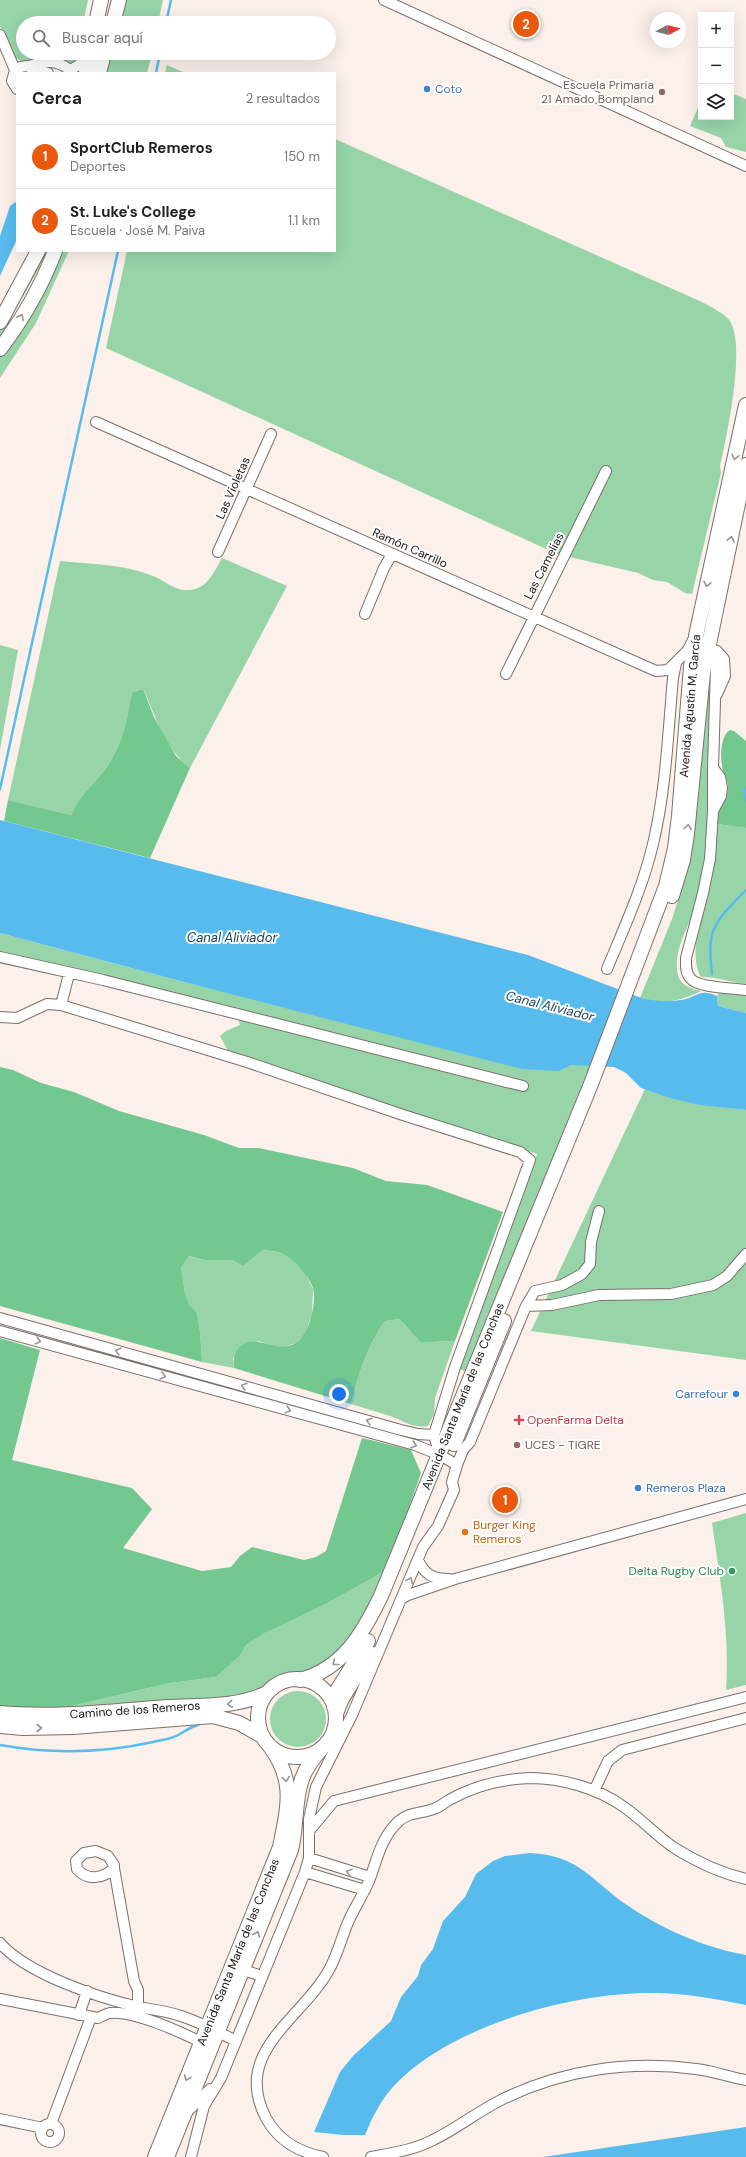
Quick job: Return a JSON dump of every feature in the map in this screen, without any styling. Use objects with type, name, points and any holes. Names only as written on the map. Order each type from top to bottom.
[{"type":"main road","points":[[98,16],[101,0]]},
{"type":"main road","points":[[115,16],[119,0]]},
{"type":"main road","points":[[86,72],[88,60]]},
{"type":"main road","points":[[99,72],[102,60]]},
{"type":"main road","points":[[0,322],[37,252]]},
{"type":"main road","points":[[0,349],[13,331],[35,292],[55,252]]},
{"type":"main road","name":"Avenida Agustín M. García","points":[[635,983],[675,848],[683,781],[691,666],[697,631],[746,405]]},
{"type":"main road","name":"Avenida Agustín M. García","points":[[635,983],[673,892],[683,860],[691,800],[697,717],[707,649],[746,469]]},
{"type":"main road","points":[[594,1086],[635,983]]},
{"type":"main road","name":"Avenida Santa María de las Conchas","points":[[334,1708],[338,1689],[352,1663],[370,1638],[448,1460],[594,1086]]},
{"type":"main road","name":"Avenida Santa María de las Conchas","points":[[300,1680],[328,1669],[341,1659],[368,1624],[448,1460],[594,1086]]},
{"type":"main road","points":[[288,1680],[300,1680],[312,1682],[321,1688],[329,1697],[334,1708],[335,1722],[328,1741],[322,1748],[312,1754],[295,1757],[278,1752],[265,1740],[258,1725],[258,1713],[261,1702],[267,1693],[277,1685],[288,1680]]},
{"type":"main road","name":"Camino de los Remeros","points":[[0,1713],[24,1715],[72,1714],[221,1705],[246,1702],[267,1693]]},
{"type":"main road","name":"Camino de los Remeros","points":[[0,1726],[23,1728],[73,1727],[214,1716],[239,1723],[265,1740]]},
{"type":"main road","name":"Avenida Santa María de las Conchas","points":[[167,2157],[182,2118],[206,2045],[280,1847],[286,1816],[288,1792],[286,1775],[280,1761],[265,1740]]},
{"type":"main road","name":"Avenida Santa María de las Conchas","points":[[212,2029],[243,1970],[291,1850],[295,1833],[302,1779],[312,1761],[322,1748]]},
{"type":"main road","name":"Avenida Santa María de las Conchas","points":[[155,2157],[206,2045]]},
{"type":"street","points":[[384,0],[727,155],[746,166]]},
{"type":"street","points":[[0,35],[15,70],[12,81],[16,87]]},
{"type":"street","points":[[33,70],[47,61],[57,62],[68,71],[79,65],[83,60]]},
{"type":"street","points":[[15,70],[22,66],[43,72]]},
{"type":"street","points":[[727,155],[746,158]]},
{"type":"street","name":"Ramón Carrillo","points":[[96,422],[656,671],[668,670],[676,663],[688,650],[697,631]]},
{"type":"street","name":"Las Violetas","points":[[218,552],[271,434]]},
{"type":"street","name":"Las Camelias","points":[[506,674],[606,471]]},
{"type":"street","points":[[365,614],[384,568],[392,554]]},
{"type":"street","points":[[707,649],[714,657],[716,667],[713,768],[720,777],[722,788],[721,796],[713,811],[710,859],[703,893],[686,958],[685,968],[690,979],[699,984],[746,990]]},
{"type":"street","points":[[607,969],[639,889],[653,843],[661,796],[676,663]]},
{"type":"street","points":[[0,957],[69,974],[103,980],[523,1086]]},
{"type":"street","points":[[61,1005],[69,974]]},
{"type":"street","points":[[0,1016],[17,1018],[47,1004],[61,1005],[247,1062],[403,1115],[520,1152],[530,1160],[455,1367],[434,1435],[448,1460],[454,1490],[438,1526],[423,1547],[343,1735],[316,1787],[309,1831],[309,1858],[305,1872],[221,2078],[204,2106],[191,2157]]},
{"type":"street","points":[[448,1460],[463,1450],[470,1442],[526,1306],[536,1291],[562,1285],[582,1274],[590,1264],[591,1242],[599,1211]]},
{"type":"street","points":[[526,1306],[552,1305],[599,1295],[671,1294],[713,1285],[727,1276],[746,1254]]},
{"type":"street","points":[[0,1318],[418,1434],[434,1435]]},
{"type":"street","points":[[0,1331],[415,1445],[448,1460]]},
{"type":"street","points":[[136,1368],[140,1357]]},
{"type":"street","points":[[317,1418],[319,1407]]},
{"type":"street","points":[[460,1431],[463,1450]]},
{"type":"street","points":[[401,1599],[408,1595],[455,1579],[746,1499]]},
{"type":"street","points":[[418,1560],[424,1572],[429,1576],[439,1579],[455,1579]]},
{"type":"street","points":[[335,1722],[346,1696],[374,1650],[382,1641]]},
{"type":"street","points":[[309,1831],[334,1801],[746,1697]]},
{"type":"street","points":[[594,1791],[608,1761],[622,1750],[746,1718]]},
{"type":"street","points":[[323,2157],[296,2149],[273,2129],[262,2110],[258,2099],[258,2066],[266,2048],[274,2037],[311,1996],[323,1979],[355,1908],[365,1890],[384,1840],[400,1820],[408,1815],[436,1808],[465,1792],[498,1782],[531,1778],[569,1783],[594,1791],[622,1805],[661,1838],[689,1857],[723,1872],[746,1879]]},
{"type":"street","points":[[309,1858],[370,1877]]},
{"type":"street","points":[[114,1868],[134,1981],[138,1990],[139,2007],[137,2018]]},
{"type":"street","points":[[305,1872],[365,1890]]},
{"type":"street","points":[[0,1944],[13,1957],[28,1967],[87,1991],[114,2000],[181,2016],[236,2041]]},
{"type":"street","points":[[243,1970],[262,1976]]},
{"type":"street","points":[[79,2015],[87,1991]]},
{"type":"street","points":[[0,1999],[98,2018],[112,2013],[137,2018],[167,2026],[206,2045]]},
{"type":"street","points":[[112,2013],[114,2000]]},
{"type":"street","points":[[0,2119],[47,2126],[91,2017]]},
{"type":"street","points":[[371,2157],[419,2146],[444,2135],[483,2110],[515,2094],[545,2082],[586,2071],[617,2067],[653,2065],[698,2070],[746,2080]]},
{"type":"street","points":[[182,2118],[221,2078]]},
{"type":"green space","points":[[0,0],[88,0],[85,16],[16,16],[16,58],[11,52],[0,26]]},
{"type":"green space","points":[[125,0],[163,0],[160,16],[120,16]]},
{"type":"green space","points":[[20,60],[74,60],[73,64],[25,62]]},
{"type":"green space","points":[[108,60],[150,60],[147,72],[105,72]]},
{"type":"green space","points":[[167,65],[183,72],[165,72]]},
{"type":"green space","points":[[734,94],[746,99],[746,152],[726,147],[721,138],[690,126],[698,108],[698,120],[734,120]]},
{"type":"green space","points":[[336,139],[702,302],[721,313],[730,321],[734,333],[736,350],[734,391],[720,466],[721,473],[692,594],[685,593],[667,582],[653,580],[638,573],[557,554],[106,348],[127,252],[336,252]]},
{"type":"green space","points":[[40,252],[46,252],[38,270],[0,337],[0,329]]},
{"type":"green space","points":[[56,252],[69,252],[36,323],[0,378],[0,355]]},
{"type":"green space","points":[[222,558],[287,586],[190,768],[173,750],[167,741],[143,689],[132,692],[126,722],[112,759],[82,796],[71,815],[8,800],[60,561],[107,565],[130,569],[158,578],[178,589],[189,590],[200,587],[208,581]]},
{"type":"green space","points":[[0,645],[18,650],[0,750]]},
{"type":"green space","points":[[712,663],[711,788],[707,837],[698,895],[679,948],[677,962],[679,978],[682,982],[688,987],[701,991],[687,997],[671,1001],[655,1002],[640,998],[672,919],[687,872],[693,840],[707,677]]},
{"type":"green space","points":[[143,689],[154,717],[176,756],[190,768],[150,858],[4,821],[8,800],[71,815],[82,796],[106,768],[117,750],[126,722],[132,692]]},
{"type":"green space","points":[[730,730],[734,731],[746,741],[746,828],[716,824],[717,811],[728,790],[722,768],[721,750],[723,740],[727,732]]},
{"type":"green space","points":[[716,824],[746,828],[746,984],[701,977],[697,966],[697,938],[714,866]]},
{"type":"green space","points":[[0,933],[203,987],[559,1071],[572,1065],[591,1065],[465,1371],[459,1369],[537,1154],[229,1053],[220,1036],[226,1031],[240,1025],[236,1012],[0,953]]},
{"type":"green space","points":[[720,991],[746,996],[746,1013],[718,1006],[717,996]]},
{"type":"green space","points":[[0,1067],[13,1070],[41,1083],[74,1092],[119,1111],[204,1135],[239,1148],[259,1148],[353,1168],[386,1181],[427,1185],[503,1212],[455,1341],[421,1342],[399,1319],[385,1321],[368,1350],[351,1404],[234,1368],[234,1356],[241,1346],[247,1342],[261,1342],[282,1347],[290,1346],[297,1342],[305,1332],[313,1310],[313,1288],[303,1272],[285,1254],[263,1250],[243,1266],[232,1260],[205,1260],[189,1256],[181,1267],[185,1293],[189,1304],[197,1313],[202,1362],[0,1306]]},
{"type":"green space","points":[[645,1089],[670,1097],[720,1107],[746,1110],[746,1360],[531,1331]]},
{"type":"green space","points":[[263,1250],[285,1253],[305,1273],[313,1289],[312,1314],[305,1334],[296,1343],[280,1348],[258,1341],[233,1358],[234,1368],[202,1362],[197,1313],[189,1304],[185,1293],[181,1267],[188,1256],[205,1260],[232,1260],[243,1266]]},
{"type":"green space","points":[[399,1319],[411,1331],[424,1338],[438,1341],[455,1341],[435,1398],[434,1414],[428,1426],[412,1425],[351,1404],[360,1372],[373,1340],[385,1321]]},
{"type":"green space","points":[[0,1338],[40,1350],[12,1460],[132,1488],[152,1509],[123,1548],[202,1571],[231,1567],[240,1556],[252,1547],[304,1560],[316,1557],[326,1551],[362,1438],[411,1450],[421,1473],[387,1570],[322,1606],[265,1633],[246,1645],[240,1656],[216,1677],[170,1683],[50,1711],[0,1708]]},
{"type":"green space","name":"Delta Rugby Club","points":[[746,1513],[746,1685],[726,1690],[727,1648],[721,1586],[712,1523]]},
{"type":"green space","points":[[387,1570],[364,1620],[330,1663],[303,1673],[286,1673],[275,1677],[257,1693],[222,1700],[172,1700],[50,1711],[170,1683],[216,1677],[240,1656],[246,1645],[265,1633],[322,1606]]},
{"type":"green space","points":[[298,1691],[313,1696],[321,1704],[326,1719],[321,1734],[313,1742],[298,1747],[283,1742],[275,1734],[270,1719],[275,1704],[283,1696]]},
{"type":"water","points":[[16,202],[16,241],[0,276],[0,236],[10,206]]},
{"type":"water","name":"Canal Aliviador","points":[[0,820],[528,955],[644,999],[677,1001],[702,993],[717,996],[718,1006],[746,1013],[746,1110],[700,1105],[670,1098],[641,1088],[626,1073],[614,1067],[572,1065],[559,1071],[522,1069],[0,933]]},
{"type":"water","points":[[530,1853],[559,1858],[580,1868],[621,1901],[680,1935],[713,1947],[746,1955],[746,2005],[688,1995],[653,1993],[621,1994],[550,2006],[513,2017],[478,2030],[445,2047],[416,2066],[388,2093],[370,2122],[365,2135],[344,2135],[314,2132],[340,2072],[353,2056],[391,2021],[401,1997],[418,1976],[421,1965],[433,1949],[443,1921],[465,1897],[476,1874],[493,1861],[505,1856]]},
{"type":"water","points":[[746,2127],[746,2157],[543,2157]]},
{"type":"waterway","points":[[168,16],[171,0]]},
{"type":"waterway","points":[[156,72],[159,60]]},
{"type":"waterway","points":[[0,789],[118,252]]},
{"type":"waterway","points":[[746,788],[744,792],[746,801]]},
{"type":"waterway","points":[[712,974],[710,948],[715,926],[724,913],[746,890]]},
{"type":"waterway","points":[[0,1745],[57,1751],[96,1750],[134,1746],[170,1738],[198,1725]]},
{"type":"place","name":"St. Luke's College","points":[[526,24]]},
{"type":"place","name":"Coto","points":[[427,89]]},
{"type":"place","name":"Escuela Primaria 21 Amado Bompland","points":[[662,92]]},
{"type":"place","name":"Carrefour","points":[[736,1394]]},
{"type":"place","name":"OpenFarma Delta","points":[[519,1420]]},
{"type":"place","name":"UCES - TIGRE","points":[[517,1445]]},
{"type":"place","name":"Remeros Plaza","points":[[638,1488]]},
{"type":"place","name":"SportClub Remeros","points":[[505,1500]]},
{"type":"place","name":"Burger King Remeros","points":[[465,1532]]},
{"type":"place","name":"Delta Rugby Club","points":[[732,1571]]}]
